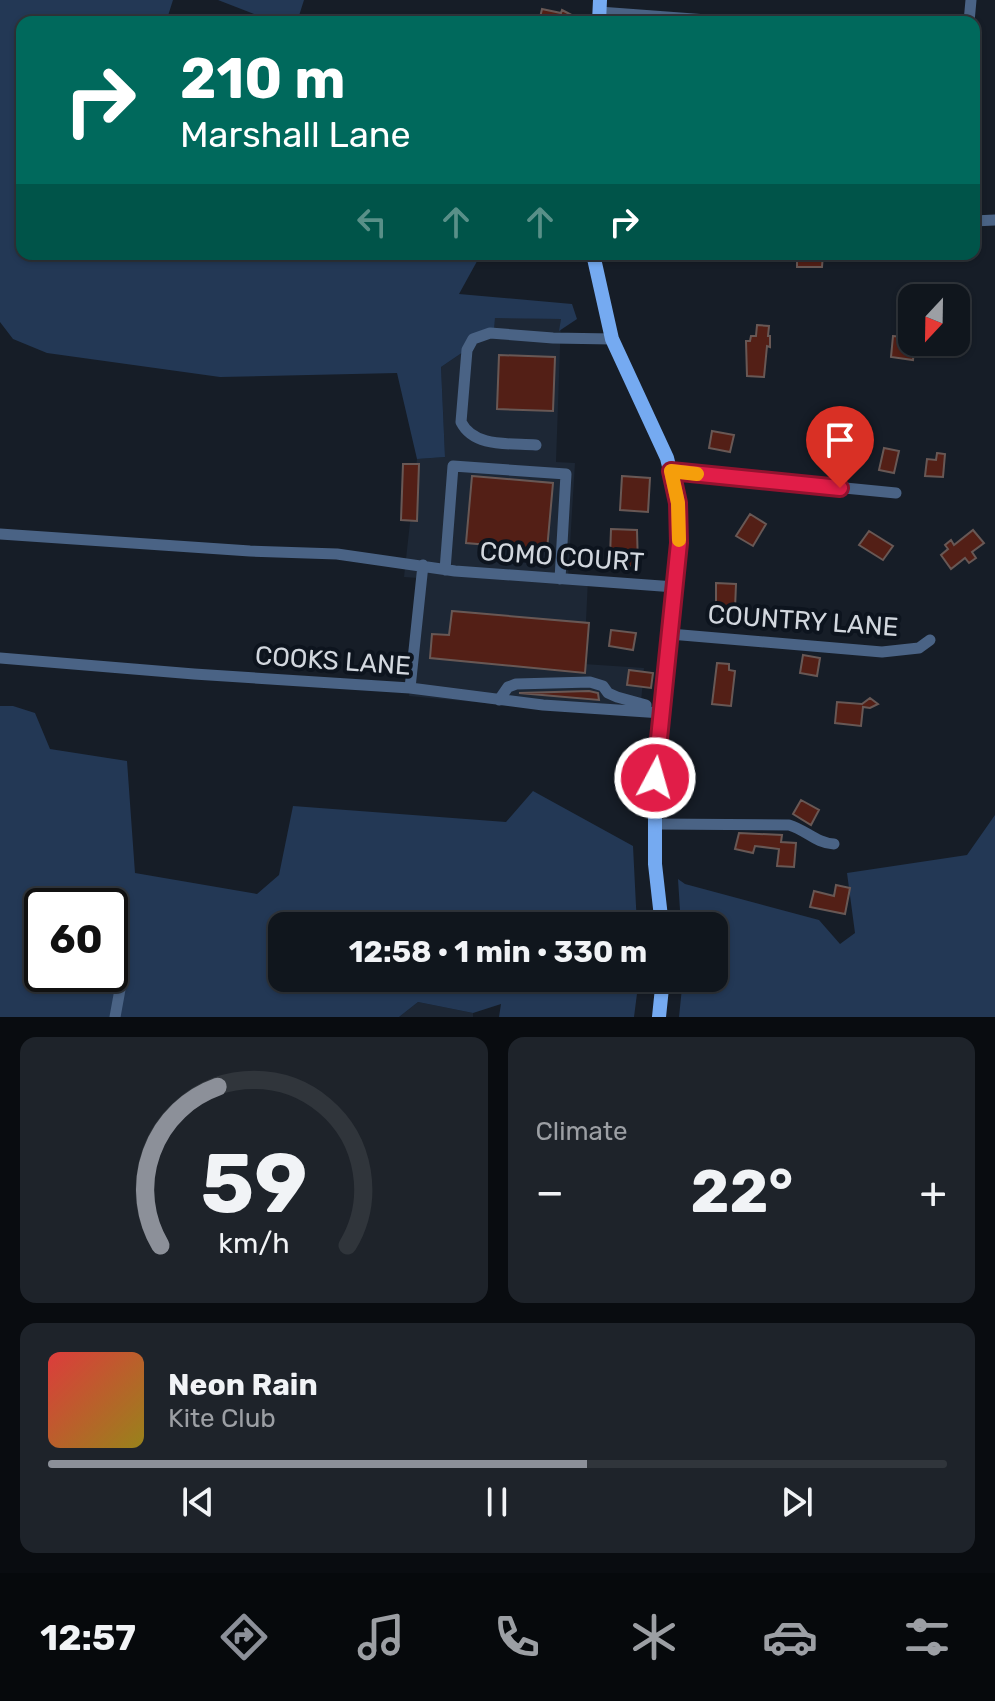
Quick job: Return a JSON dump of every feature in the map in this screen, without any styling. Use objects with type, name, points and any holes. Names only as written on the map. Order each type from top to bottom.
[{"type":"main road","points":[[594,260],[612,339],[671,471],[680,523],[655,778],[655,864],[660,912]]},
{"type":"main road","points":[[659,1017],[662,992]]},
{"type":"street","points":[[599,11],[660,16]]},
{"type":"street","points":[[536,445],[481,441],[467,432],[461,422],[467,350],[473,339],[490,333],[612,339]]},
{"type":"street","points":[[445,570],[453,466],[566,474],[560,579]]},
{"type":"street","points":[[671,471],[896,493]]},
{"type":"street","name":"COMO COURT","points":[[0,534],[337,554],[445,570],[675,587]]},
{"type":"street","points":[[410,688],[423,565]]},
{"type":"street","name":"COUNTRY LANE","points":[[670,634],[882,652],[919,648],[930,640]]},
{"type":"street","name":"COOKS LANE","points":[[0,658],[410,688],[499,700],[662,710]]},
{"type":"street","points":[[499,700],[508,687],[516,684],[590,682],[633,703],[662,710]]},
{"type":"street","points":[[655,824],[789,825],[821,843],[834,844]]},
{"type":"street","points":[[115,1017],[120,992]]},
{"type":"shaded area","points":[[0,0],[173,0],[168,16],[16,16],[16,260],[478,260],[459,294],[572,304],[577,319],[559,331],[561,319],[495,318],[494,331],[441,367],[445,457],[417,459],[397,373],[220,377],[47,353],[13,339],[0,322]]},
{"type":"shaded area","points":[[218,0],[304,0],[299,16],[259,16]]},
{"type":"shaded area","points":[[495,317],[561,319],[556,462],[575,463],[568,578],[588,579],[584,664],[644,668],[640,714],[409,696],[418,578],[404,577],[417,459],[445,457],[441,367],[494,331]]},
{"type":"shaded area","points":[[0,706],[13,706],[35,713],[50,749],[127,761],[135,873],[257,894],[279,875],[293,806],[506,822],[533,791],[633,846],[636,912],[268,912],[268,992],[637,992],[634,1017],[499,1017],[501,1004],[473,1013],[418,1002],[399,1017],[0,1017]]},
{"type":"shaded area","points":[[995,815],[995,1017],[679,1017],[682,992],[728,992],[728,912],[680,912],[678,879],[685,884],[819,920],[840,944],[855,933],[847,873],[967,855]]},
{"type":"shaded area","points":[[418,1002],[473,1013],[473,1017],[399,1017]]},
{"type":"building","points":[[542,9],[561,13],[562,10],[574,16],[540,16]]},
{"type":"building","points":[[797,260],[823,260],[822,267],[797,267]]},
{"type":"building","points":[[757,325],[769,326],[770,347],[767,346],[764,377],[747,376],[746,341],[756,336]]},
{"type":"building","points":[[893,336],[898,337],[898,356],[913,356],[913,360],[891,357]]},
{"type":"building","points":[[499,355],[555,357],[553,411],[497,409]]},
{"type":"building","points":[[712,431],[734,435],[730,452],[709,448]]},
{"type":"building","points":[[884,448],[899,451],[894,473],[879,470]]},
{"type":"building","points":[[937,453],[945,454],[943,477],[925,476],[927,459],[936,460]]},
{"type":"building","points":[[403,464],[419,464],[417,521],[401,520]]},
{"type":"building","points":[[472,476],[553,483],[547,550],[466,543]]},
{"type":"building","points":[[622,476],[650,478],[648,512],[620,510]]},
{"type":"building","points":[[750,514],[766,524],[753,546],[736,536]]},
{"type":"building","points":[[611,529],[637,530],[638,567],[620,566],[620,557],[610,557]]},
{"type":"building","points":[[973,530],[984,543],[972,552],[976,558],[969,563],[965,558],[951,569],[941,555],[948,549],[945,545],[951,540],[954,545]]},
{"type":"building","points":[[869,531],[893,546],[883,560],[859,545]]},
{"type":"building","points":[[716,583],[736,584],[735,609],[716,608]]},
{"type":"building","points":[[452,611],[589,623],[585,673],[430,658],[432,634],[449,635]]},
{"type":"building","points":[[611,630],[636,633],[633,650],[609,646]]},
{"type":"building","points":[[803,655],[820,658],[817,676],[800,673]]},
{"type":"building","points":[[717,663],[729,664],[729,670],[735,671],[731,706],[712,704]]},
{"type":"building","points":[[629,670],[653,673],[651,688],[627,685]]},
{"type":"building","points":[[519,693],[598,693],[599,700]]},
{"type":"building","points":[[870,698],[878,704],[863,707],[861,726],[835,723],[837,702],[862,704]]},
{"type":"building","points":[[801,800],[819,810],[811,825],[793,814]]},
{"type":"building","points":[[739,833],[782,835],[781,842],[796,843],[794,867],[777,866],[779,849],[755,846],[753,853],[735,849]]},
{"type":"building","points":[[836,885],[850,888],[845,914],[810,907],[814,891],[834,896]]},
{"type":"slow traffic","points":[[679,540],[678,503],[671,471],[697,474]]},
{"type":"route","points":[[655,778],[679,543],[678,503],[671,471],[840,488]]}]
